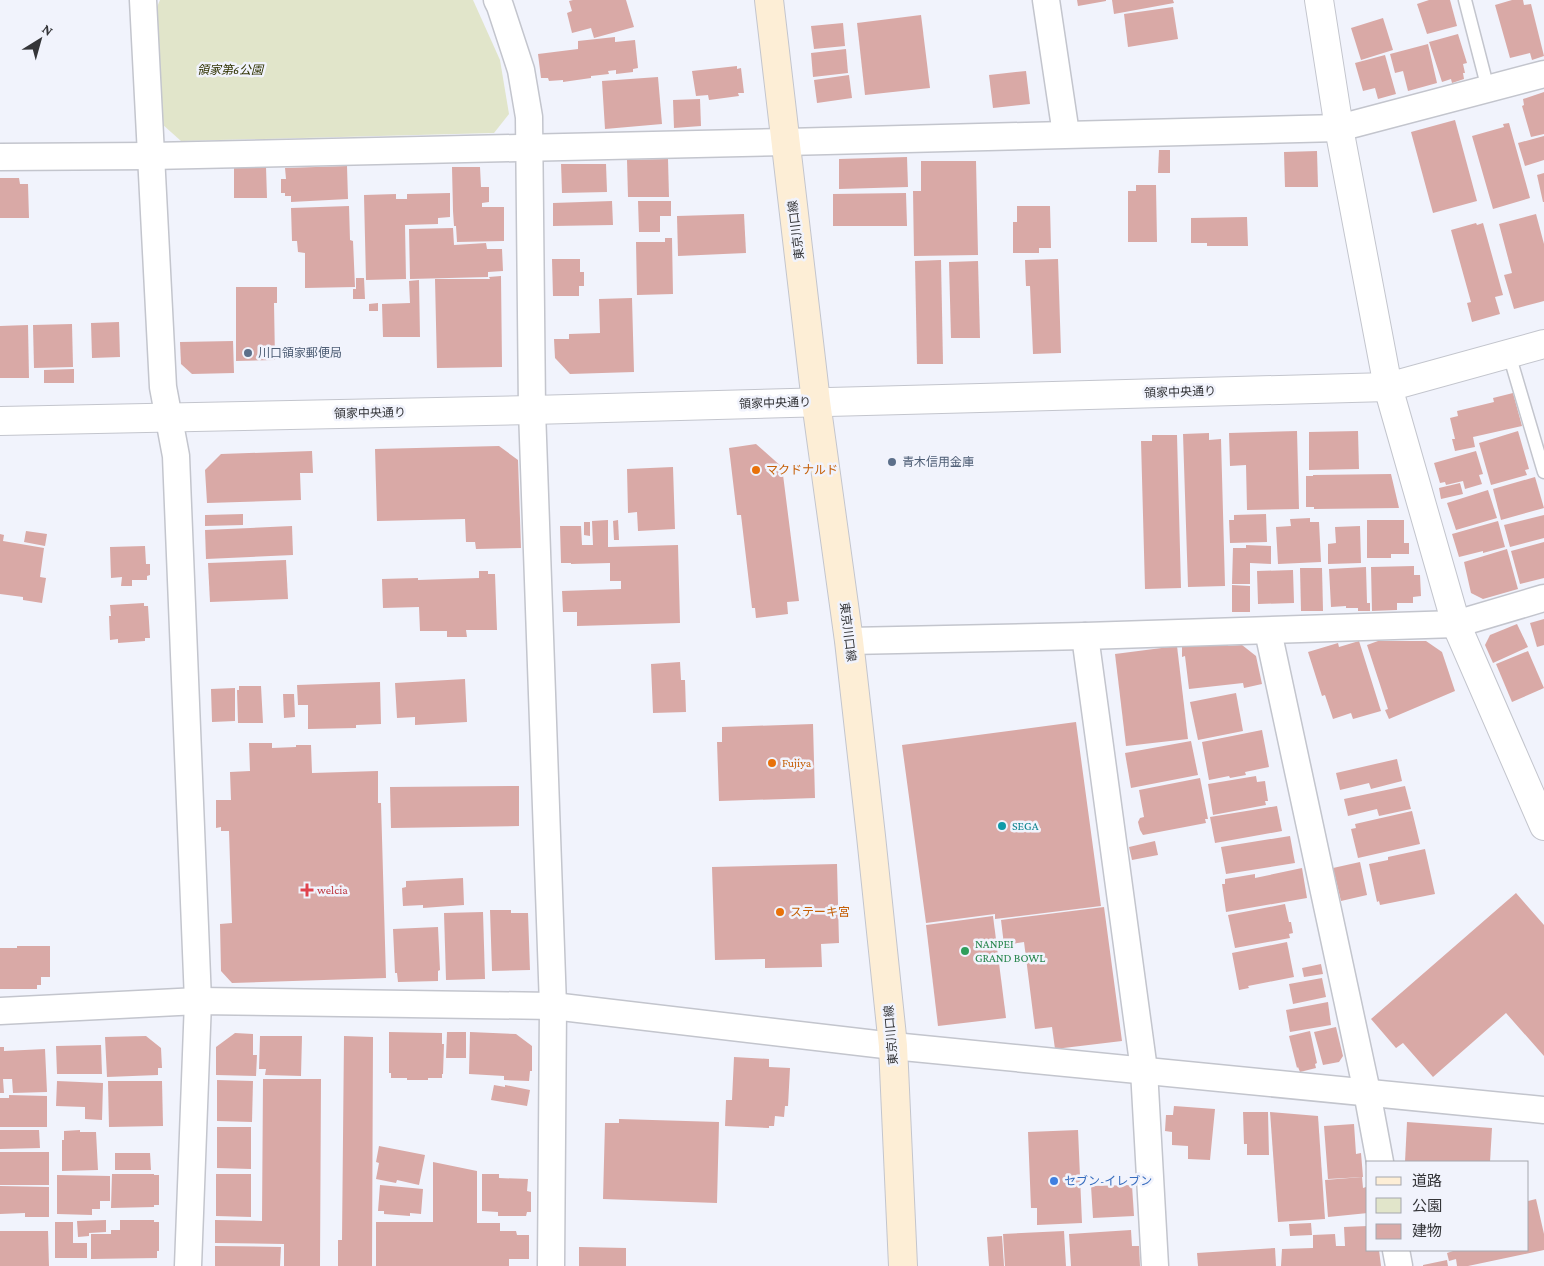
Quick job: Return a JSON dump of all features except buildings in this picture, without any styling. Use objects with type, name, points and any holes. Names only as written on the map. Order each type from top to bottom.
[{"type":"main road","name":"東京川口線","points":[[769,0],[816,402],[849,641],[893,1046],[902,1266]]},
{"type":"street","points":[[143,0],[162,387],[176,456],[198,1001],[188,1266]]},
{"type":"street","points":[[497,0],[521,70],[529,117],[532,410],[553,1006],[551,1266]]},
{"type":"street","points":[[1046,0],[1066,134]]},
{"type":"street","points":[[1319,0],[1340,128],[1388,387],[1456,624],[1544,826]]},
{"type":"street","points":[[0,157],[151,156],[1340,128],[1544,74]]},
{"type":"street","name":"領家中央通り","points":[[0,421],[169,416],[532,410],[1388,387],[1544,344]]},
{"type":"street","points":[[849,641],[1268,631],[1456,624],[1544,598]]},
{"type":"street","points":[[1268,631],[1367,1092],[1380,1161]]},
{"type":"street","points":[[1085,636],[1144,1070],[1155,1266]]},
{"type":"street","points":[[0,1011],[198,1001],[553,1006],[893,1046],[1544,1110]]},
{"type":"street","points":[[1396,1251],[1399,1266]]},
{"type":"lane","points":[[1465,0],[1488,89]]},
{"type":"lane","points":[[1509,354],[1544,472]]},
{"type":"green space","name":"領家第6公園","points":[[160,0],[473,0],[500,60],[509,114],[494,133],[181,141],[162,124],[157,7]]},
{"type":"place","name":"川口領家郵便局","points":[[248,353]]},
{"type":"place","name":"青木信用金庫","points":[[892,462]]},
{"type":"place","name":"マクドナルド","points":[[756,470]]},
{"type":"place","name":"Fujiya","points":[[772,763]]},
{"type":"place","name":"SEGA","points":[[1002,826]]},
{"type":"place","name":"welcia","points":[[307,890]]},
{"type":"place","name":"ステーキ宮","points":[[780,912]]},
{"type":"place","name":"NANPEI GRAND BOWL","points":[[965,951]]},
{"type":"place","name":"セブン-イレブン","points":[[1054,1181]]}]
